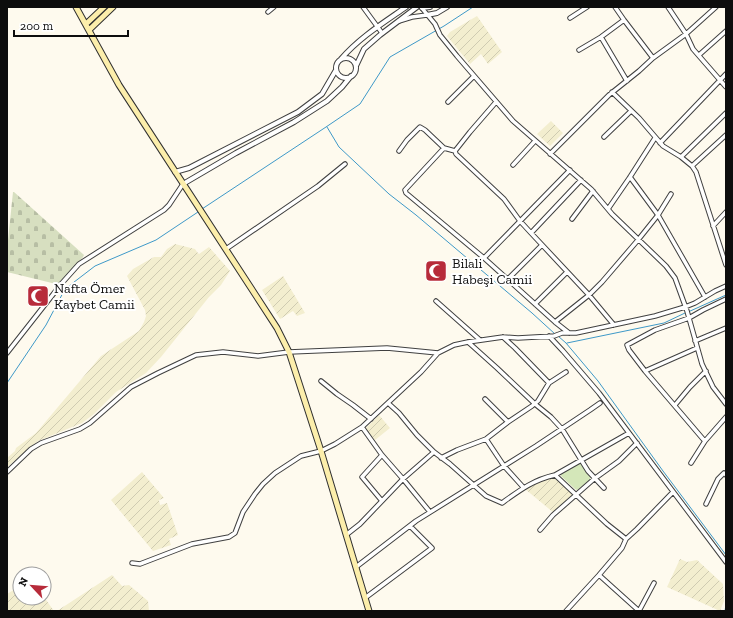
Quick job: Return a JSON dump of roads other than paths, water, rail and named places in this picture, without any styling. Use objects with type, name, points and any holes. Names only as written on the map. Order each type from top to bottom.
[{"type":"main road","points":[[76,7],[119,85],[277,328],[289,352],[321,451],[369,611]]},
{"type":"main road","points":[[86,24],[104,7]]},
{"type":"main road","points":[[89,30],[113,7]]},
{"type":"street","points":[[268,12],[274,7]]},
{"type":"street","points":[[363,7],[382,33]]},
{"type":"street","points":[[175,172],[189,168],[298,112],[322,94],[336,70],[337,62],[350,48],[406,7]]},
{"type":"street","points":[[7,353],[79,264],[164,210],[170,205],[183,184],[294,122],[327,101],[342,88],[355,72],[356,66],[364,49],[396,22],[420,7],[430,7]]},
{"type":"street","points":[[420,7],[435,24],[440,35],[513,121],[593,191],[638,240],[666,266],[675,278],[702,364],[714,387],[726,404]]},
{"type":"street","points":[[396,22],[412,17],[437,13],[447,7]]},
{"type":"street","points":[[570,18],[587,7]]},
{"type":"street","points":[[615,7],[653,58]]},
{"type":"street","points":[[668,7],[686,34],[693,48],[726,87]]},
{"type":"street","points":[[550,154],[612,92],[653,58],[686,34],[716,7]]},
{"type":"street","points":[[579,50],[601,37],[624,20]]},
{"type":"street","points":[[699,55],[726,31]]},
{"type":"street","points":[[601,37],[627,81]]},
{"type":"street","points":[[341,59],[352,59],[356,66]]},
{"type":"street","points":[[336,70],[338,74],[343,77],[351,76]]},
{"type":"street","points":[[660,143],[726,74]]},
{"type":"street","points":[[448,102],[474,76]]},
{"type":"street","points":[[612,92],[639,118],[663,146],[681,157],[692,166],[696,172],[726,265]]},
{"type":"street","points":[[455,151],[496,102]]},
{"type":"street","points":[[604,137],[631,110]]},
{"type":"street","points":[[681,157],[726,113]]},
{"type":"street","points":[[399,150],[420,128],[425,130],[444,148],[455,151],[456,154],[504,199],[520,221],[589,294],[614,325]]},
{"type":"street","points":[[692,166],[726,135]]},
{"type":"street","points":[[608,209],[655,138]]},
{"type":"street","points":[[513,165],[535,141]]},
{"type":"street","points":[[444,148],[405,190],[406,193],[484,258],[507,280],[569,333]]},
{"type":"street","points":[[226,249],[318,186],[345,164]]},
{"type":"street","points":[[484,258],[570,170]]},
{"type":"street","points":[[630,177],[658,215],[705,297]]},
{"type":"street","points":[[531,233],[581,180]]},
{"type":"street","points":[[572,219],[593,191]]},
{"type":"street","points":[[555,322],[602,282],[658,215],[671,194]]},
{"type":"street","points":[[713,226],[726,212]]},
{"type":"street","points":[[507,280],[542,246]]},
{"type":"street","points":[[535,304],[567,272]]},
{"type":"street","points":[[705,441],[645,371],[629,350],[627,345],[687,313],[695,303],[726,286]]},
{"type":"street","points":[[132,563],[140,564],[192,544],[234,535],[238,529],[239,522],[244,512],[255,494],[274,473],[300,456],[321,451],[362,427],[421,372],[438,353],[454,345],[503,337],[518,338],[552,336],[562,333],[576,333],[655,316],[703,310],[726,300]]},
{"type":"street","points":[[436,301],[480,340]]},
{"type":"street","points":[[695,341],[726,328]]},
{"type":"street","points":[[552,336],[599,393],[726,562]]},
{"type":"street","points":[[503,337],[549,383]]},
{"type":"street","points":[[468,342],[551,417],[562,429],[588,471],[604,488]]},
{"type":"street","points":[[7,472],[30,449],[80,429],[90,423],[130,387],[196,355],[224,352],[258,356],[289,352],[387,348],[438,353]]},
{"type":"street","points":[[645,371],[697,348]]},
{"type":"street","points":[[675,406],[690,387],[706,371]]},
{"type":"street","points":[[441,458],[486,439],[535,404],[549,383],[566,372]]},
{"type":"street","points":[[321,381],[336,394],[353,404],[371,419]]},
{"type":"street","points":[[485,399],[508,422]]},
{"type":"street","points":[[388,403],[434,452],[486,496],[502,503],[527,485],[544,477],[555,475],[629,433]]},
{"type":"street","points":[[356,567],[416,521],[562,429],[600,403]]},
{"type":"street","points":[[691,463],[705,441],[726,417]]},
{"type":"street","points":[[362,427],[382,455],[430,512]]},
{"type":"street","points":[[486,439],[504,466],[523,488]]},
{"type":"street","points":[[540,530],[553,515],[594,479],[619,461],[637,443]]},
{"type":"street","points":[[346,535],[360,524],[403,479],[434,452]]},
{"type":"street","points":[[382,455],[362,477],[382,501]]},
{"type":"street","points":[[706,504],[718,479],[724,472],[726,474]]},
{"type":"street","points":[[555,475],[607,524],[626,539]]},
{"type":"street","points":[[566,611],[599,576],[622,548],[626,539],[673,492]]},
{"type":"street","points":[[365,598],[432,548],[410,526]]},
{"type":"street","points":[[599,576],[639,611],[654,583]]},
{"type":"waterway","points":[[202,209],[360,104],[390,57],[444,26],[473,7]]},
{"type":"waterway","points":[[327,127],[339,147],[389,194],[416,215],[555,334]]},
{"type":"waterway","points":[[7,383],[46,325],[65,289],[95,266],[156,240],[198,212]]},
{"type":"waterway","points":[[688,312],[726,295]]},
{"type":"waterway","points":[[567,343],[664,323],[685,313]]},
{"type":"waterway","points":[[558,336],[566,343],[598,381],[726,555]]},
{"type":"waterway","points":[[725,611],[726,604]]},
{"type":"place","name":"Bilali Habeşi Camii","points":[[436,271]]},
{"type":"place","name":"Nafta Ömer Kaybet Camii","points":[[38,296]]}]
